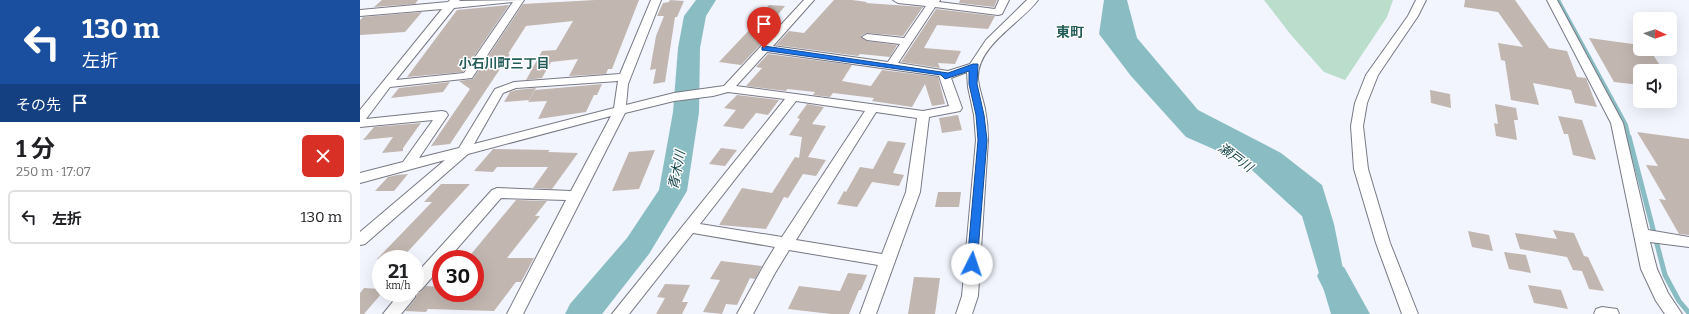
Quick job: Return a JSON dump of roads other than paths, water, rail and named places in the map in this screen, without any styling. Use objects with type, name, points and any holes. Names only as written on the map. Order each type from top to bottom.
[{"type":"street","points":[[360,13],[453,2],[510,0]]},
{"type":"street","points":[[386,84],[468,76],[519,0]]},
{"type":"street","points":[[515,314],[620,110],[622,84],[656,0]]},
{"type":"street","points":[[728,88],[809,0]]},
{"type":"street","points":[[898,0],[933,2],[998,12],[1004,0]]},
{"type":"street","points":[[964,314],[970,296],[982,140],[980,115],[973,84],[973,69],[984,50],[1001,30],[1033,0]]},
{"type":"street","points":[[1410,314],[1383,243],[1368,188],[1361,169],[1357,126],[1361,103],[1372,75],[1413,16],[1420,0]]},
{"type":"street","points":[[1552,0],[1617,123],[1649,269],[1662,297],[1674,314]]},
{"type":"street","points":[[360,118],[453,2]]},
{"type":"street","points":[[891,66],[933,2]]},
{"type":"street","points":[[867,37],[907,42]]},
{"type":"street","points":[[360,178],[620,110],[674,97],[712,92],[728,88],[923,115],[956,108],[944,74],[764,48]]},
{"type":"street","points":[[945,76],[975,66]]},
{"type":"street","points":[[360,240],[463,152],[499,91],[514,85],[625,77]]},
{"type":"street","points":[[620,314],[793,97]]},
{"type":"street","points":[[745,314],[769,269],[873,108]]},
{"type":"street","points":[[360,123],[442,115],[407,166]]},
{"type":"street","points":[[868,314],[913,192],[923,115]]},
{"type":"street","points":[[424,276],[497,193],[576,196]]},
{"type":"street","points":[[689,227],[786,242],[887,261]]},
{"type":"street","points":[[1642,235],[1689,242]]},
{"type":"street","points":[[391,314],[401,302]]},
{"type":"street","points":[[1602,314],[1611,314]]},
{"type":"water","points":[[1104,0],[1127,0],[1137,38],[1198,110],[1281,153],[1322,185],[1334,224],[1352,314],[1331,314],[1302,216],[1243,162],[1186,137],[1131,76],[1099,34]]},
{"type":"waterway","name":"青木川","points":[[582,314],[638,246],[673,191],[686,112],[689,48],[695,16],[706,0]]},
{"type":"waterway","points":[[1558,0],[1626,125],[1629,138]]},
{"type":"waterway","points":[[1629,137],[1665,275],[1679,301],[1689,313]]},
{"type":"waterway","name":"瀬戸川","points":[[1333,276],[1353,314]]},
{"type":"district","name":"東町","points":[[1070,32]]},
{"type":"district","name":"小石川町三丁目","points":[[504,63]]}]
